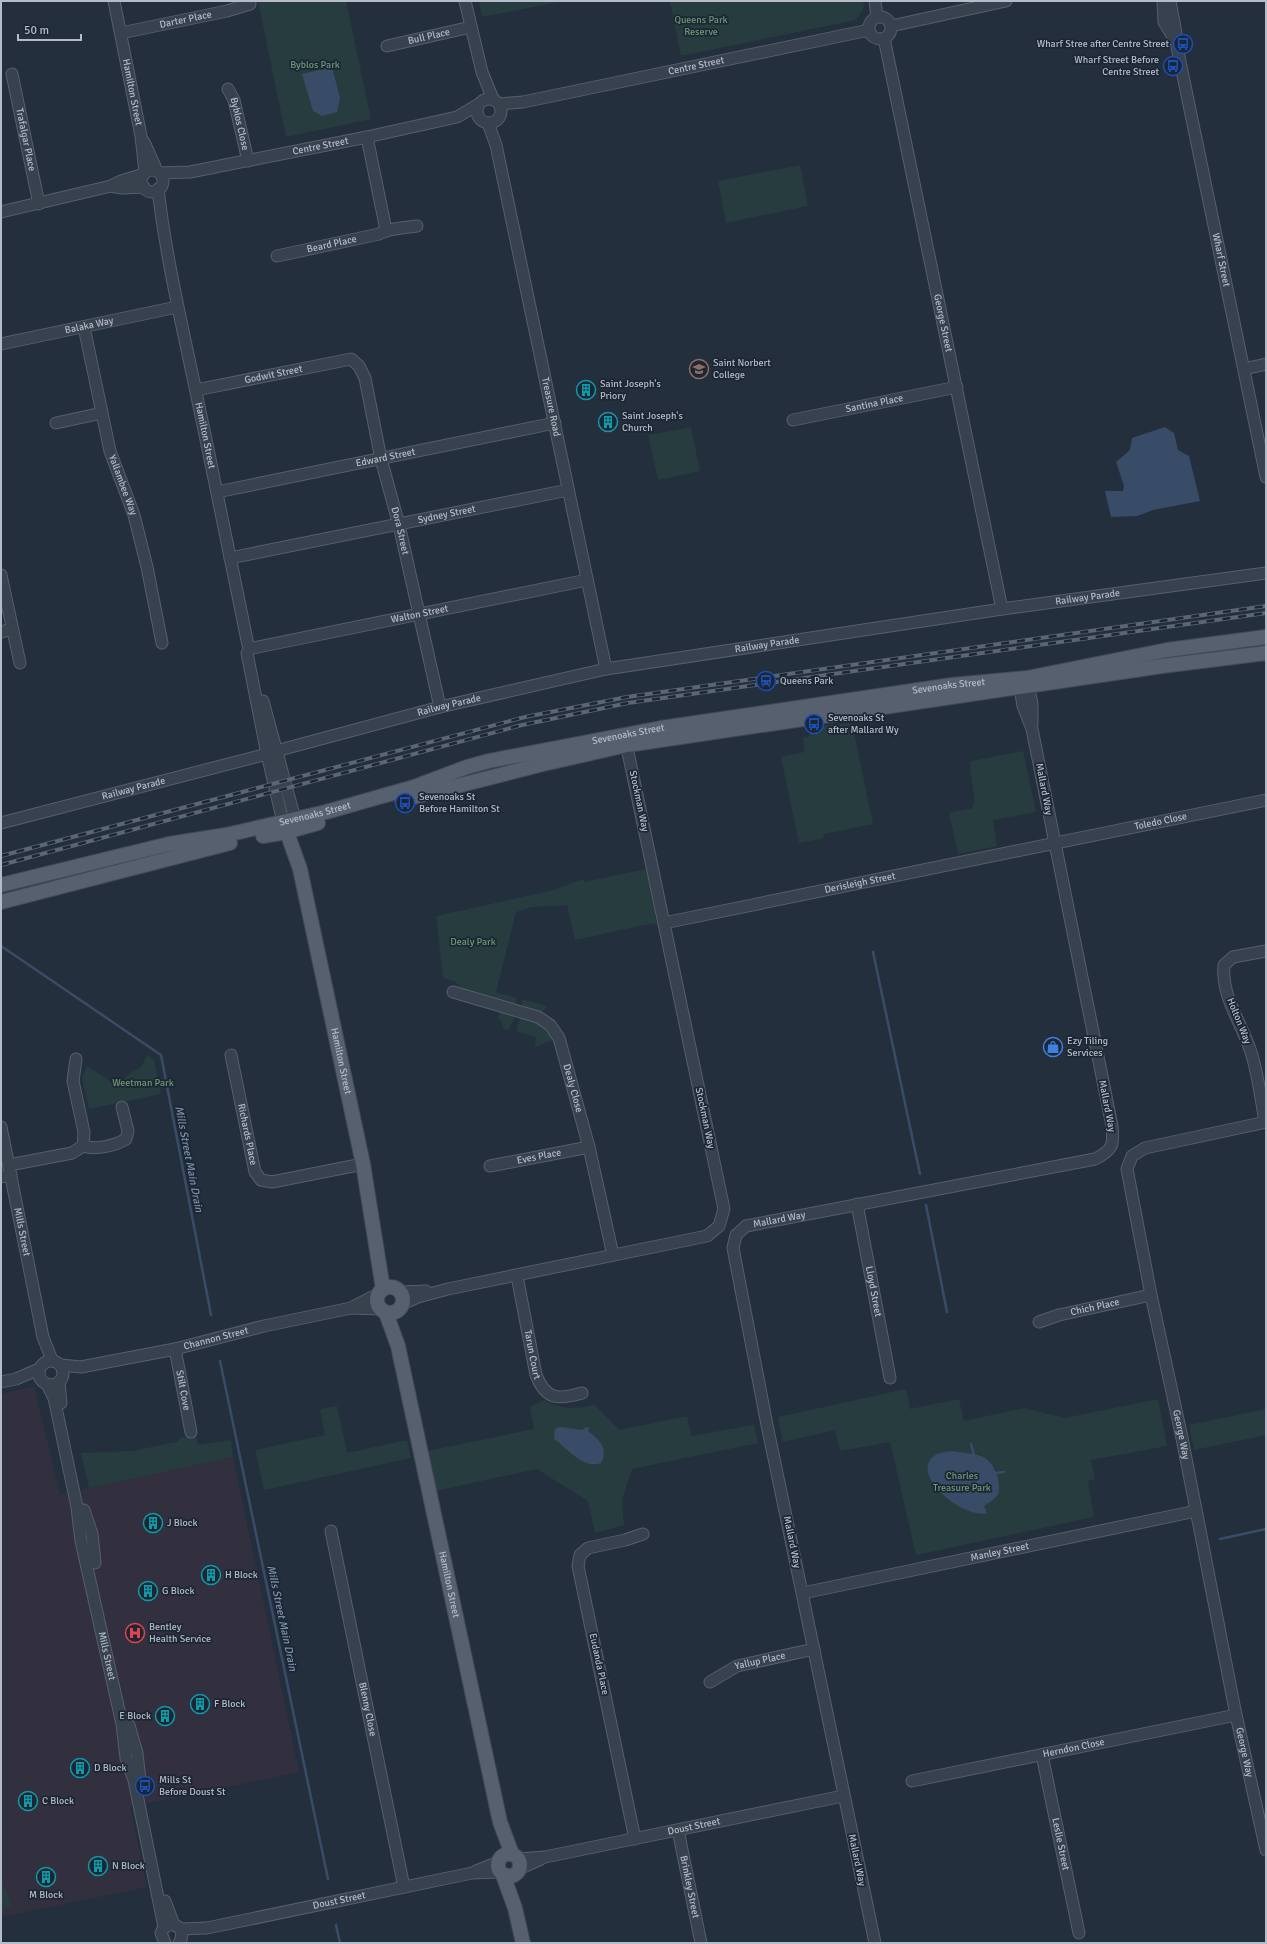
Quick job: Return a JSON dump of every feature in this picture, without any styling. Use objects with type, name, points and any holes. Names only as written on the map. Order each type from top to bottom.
[{"type":"main road","name":"Sevenoaks Street","points":[[1024,683],[1167,650],[1266,637]]},
{"type":"main road","name":"Sevenoaks Street","points":[[1,902],[231,843],[290,826],[414,787],[467,767],[489,761],[626,740],[688,724],[952,685],[1024,683],[1266,653]]},
{"type":"main road","name":"Sevenoaks Street","points":[[1,885],[169,844],[290,826]]},
{"type":"main road","name":"Hamilton Street","points":[[290,826],[363,1164],[378,1253],[391,1300],[400,1322],[398,1346],[500,1822],[515,1908],[523,1943]]},
{"type":"street","name":"Hamilton Street","points":[[114,1],[141,136],[145,173],[142,181],[155,182]]},
{"type":"street","name":"Treasure Road","points":[[465,1],[493,113],[496,145],[606,669]]},
{"type":"street","points":[[875,1],[877,17]]},
{"type":"street","points":[[891,26],[1006,1]]},
{"type":"street","name":"Wharf Street","points":[[1163,1],[1164,22],[1176,42]]},
{"type":"street","name":"Wharf Street","points":[[1170,1],[1176,33],[1176,42],[1266,477]]},
{"type":"street","name":"Darter Place","points":[[121,33],[227,11],[250,4]]},
{"type":"street","points":[[877,17],[885,18],[891,26],[890,33],[884,38],[875,37],[869,30],[870,23],[877,17]]},
{"type":"street","name":"Bull Place","points":[[387,46],[471,28]]},
{"type":"street","name":"Centre Street","points":[[111,186],[122,188],[155,182],[184,172],[248,161],[367,137],[456,117],[493,113],[523,102],[869,30]]},
{"type":"street","name":"George Street","points":[[884,38],[1002,608]]},
{"type":"street","name":"Treasure Road","points":[[482,72],[480,103],[477,112],[493,113]]},
{"type":"street","name":"Trafalgar Place","points":[[12,74],[39,204]]},
{"type":"street","name":"Byblos Close","points":[[228,89],[234,100],[248,161]]},
{"type":"street","name":"Centre Street","points":[[456,117],[480,103],[493,113]]},
{"type":"street","name":"Hamilton Street","points":[[141,136],[155,182],[177,307],[196,390],[271,752],[290,826]]},
{"type":"street","points":[[367,137],[386,230]]},
{"type":"street","name":"Centre Street","points":[[1,212],[111,186],[145,173]]},
{"type":"street","name":"Beard Place","points":[[277,256],[379,234],[386,230],[394,231],[416,226]]},
{"type":"street","name":"Balaka Way","points":[[1,344],[177,307]]},
{"type":"street","name":"Yallambee Way","points":[[84,327],[110,451],[134,515],[147,567],[162,643]]},
{"type":"street","name":"Godwit Street","points":[[196,390],[351,359]]},
{"type":"street","name":"Dora Street","points":[[351,359],[359,366],[365,378],[381,459],[399,525],[440,707]]},
{"type":"street","points":[[1244,369],[1266,364]]},
{"type":"street","name":"Santina Place","points":[[793,420],[957,387]]},
{"type":"street","points":[[56,423],[102,413]]},
{"type":"street","name":"Edward Street","points":[[217,492],[555,423]]},
{"type":"street","name":"Sydney Street","points":[[230,558],[568,490]]},
{"type":"street","name":"Railway Parade","points":[[1,823],[440,707],[606,669],[1002,608],[1266,573]]},
{"type":"street","points":[[1,575],[20,663]]},
{"type":"street","name":"Walton Street","points":[[249,649],[587,580]]},
{"type":"street","points":[[1,632],[12,629]]},
{"type":"street","name":"Mallard Way","points":[[875,1943],[843,1796],[803,1593],[767,1425],[733,1248],[736,1235],[746,1226],[1095,1159],[1104,1154],[1112,1146],[1114,1140],[1112,1126],[1032,728],[1032,704],[1024,683]]},
{"type":"street","name":"Stockman Way","points":[[391,1300],[517,1276],[707,1236],[719,1226],[724,1209],[626,740]]},
{"type":"street","name":"Toledo Close","points":[[1055,843],[1266,800]]},
{"type":"street","name":"Derisleigh Street","points":[[664,923],[1055,843]]},
{"type":"street","name":"Holton Way","points":[[1266,951],[1233,957],[1224,965],[1223,977],[1231,1006],[1252,1053],[1266,1122]]},
{"type":"street","name":"Dealy Close","points":[[453,992],[538,1017],[550,1025],[559,1038],[589,1147],[613,1255]]},
{"type":"street","name":"Richards Place","points":[[231,1055],[255,1172],[261,1180],[272,1182],[363,1164]]},
{"type":"street","points":[[76,1059],[74,1081],[84,1132],[83,1146]]},
{"type":"street","points":[[7,1173],[72,1153],[83,1146],[100,1147],[120,1143],[126,1139],[128,1131],[122,1107]]},
{"type":"street","name":"George Way","points":[[1266,1122],[1145,1148],[1132,1156],[1128,1164],[1127,1175],[1236,1714],[1266,1850]]},
{"type":"street","name":"Mills Street","points":[[1,1127],[7,1173],[43,1337],[47,1370],[77,1507],[81,1540],[122,1724],[126,1758],[176,1933]]},
{"type":"street","name":"Eves Place","points":[[490,1166],[589,1147]]},
{"type":"street","name":"Lloyd Street","points":[[857,1204],[890,1378]]},
{"type":"street","name":"Tarun Court","points":[[517,1276],[536,1374],[541,1386],[548,1394],[557,1398],[582,1393]]},
{"type":"street","name":"Chich Place","points":[[1039,1322],[1060,1315],[1151,1295]]},
{"type":"street","name":"Channon Street","points":[[1,1382],[47,1370],[80,1366],[175,1348],[264,1326],[391,1300]]},
{"type":"street","name":"Stilt Cove","points":[[175,1348],[191,1432]]},
{"type":"street","name":"Channon Street","points":[[60,1380],[80,1366]]},
{"type":"street","points":[[47,1370],[60,1380]]},
{"type":"street","name":"Mills Street","points":[[47,1370],[63,1372],[58,1389],[86,1521],[92,1534],[92,1549],[132,1740],[137,1753],[138,1768],[164,1895],[176,1933]]},
{"type":"street","name":"Manley Street","points":[[803,1593],[1196,1511]]},
{"type":"street","name":"Blenny Close","points":[[331,1531],[404,1887]]},
{"type":"street","name":"Eudanda Place","points":[[635,1839],[578,1566],[580,1555],[588,1548],[625,1540],[642,1534]]},
{"type":"street","name":"Yallup Place","points":[[710,1682],[737,1666],[814,1649]]},
{"type":"street","name":"Herndon Close","points":[[912,1781],[1236,1714]]},
{"type":"street","name":"Leslie Street","points":[[1042,1755],[1078,1932]]},
{"type":"street","name":"Doust Street","points":[[176,1933],[207,1928],[843,1796]]},
{"type":"street","name":"Brinkley Street","points":[[678,1830],[701,1943]]},
{"type":"street","points":[[164,1943],[161,1937],[176,1933]]},
{"type":"shaded area","name":"Bentley Health Service","points":[[34,1386],[60,1494],[233,1457],[299,1772],[130,1807],[147,1887],[1,1917],[1,1394]]},
{"type":"green space","name":"Byblos Park","points":[[258,1],[346,1],[371,119],[286,137]]},
{"type":"green space","points":[[479,1],[564,1],[482,17]]},
{"type":"green space","name":"Queens Park Reserve","points":[[670,1],[863,1],[864,7],[856,20],[681,56]]},
{"type":"green space","points":[[800,165],[808,206],[726,223],[718,181]]},
{"type":"green space","points":[[691,427],[700,471],[658,480],[648,435]]},
{"type":"green space","points":[[852,723],[873,824],[823,834],[824,838],[799,843],[781,757],[804,752],[803,738],[810,736],[808,727]]},
{"type":"green space","points":[[1023,751],[1036,812],[993,820],[997,846],[958,854],[949,813],[973,808],[972,804],[975,803],[970,769],[971,761]]},
{"type":"green space","name":"Dealy Park","points":[[646,869],[657,925],[649,924],[575,940],[567,905],[532,907],[516,912],[496,992],[517,998],[515,1005],[466,991],[454,981],[443,978],[436,916],[554,890],[583,879],[584,882]]},
{"type":"green space","points":[[522,1000],[542,1004],[547,1007],[541,1014],[522,1007]]},
{"type":"green space","points":[[500,1012],[515,1017],[508,1030],[503,1028],[501,1020],[498,1019]]},
{"type":"green space","points":[[520,1018],[535,1021],[547,1031],[552,1040],[536,1047],[536,1037],[516,1031]]},
{"type":"green space","name":"Weetman Park","points":[[147,1055],[154,1060],[161,1094],[89,1109],[82,1078],[87,1066],[119,1087],[127,1075],[141,1067]]},
{"type":"green space","name":"Charles Treasure Park","points":[[906,1389],[910,1409],[959,1399],[964,1421],[1024,1408],[1065,1418],[1158,1399],[1167,1446],[1091,1460],[1095,1479],[1088,1481],[1094,1517],[916,1555],[890,1442],[840,1451],[835,1430],[783,1442],[778,1417]]},
{"type":"green space","points":[[545,1400],[556,1405],[569,1408],[594,1404],[619,1430],[687,1416],[691,1436],[754,1425],[758,1443],[632,1469],[622,1500],[624,1525],[595,1533],[588,1501],[537,1469],[435,1491],[427,1451],[534,1429],[530,1407]]},
{"type":"green space","points":[[337,1406],[347,1453],[407,1440],[411,1458],[264,1490],[255,1450],[325,1435],[320,1409]]},
{"type":"green space","points":[[1266,1409],[1266,1435],[1194,1450],[1189,1425]]},
{"type":"green space","points":[[196,1435],[198,1445],[231,1440],[233,1457],[89,1488],[81,1453],[132,1451],[177,1442],[180,1438]]},
{"type":"green space","points":[[1,1878],[12,1905],[1,1910]]},
{"type":"water","points":[[332,67],[340,98],[337,112],[322,116],[313,111],[302,74]]},
{"type":"water","points":[[1165,427],[1174,433],[1178,450],[1189,456],[1200,501],[1153,510],[1137,516],[1111,517],[1105,491],[1123,491],[1124,486],[1116,462],[1130,450],[1132,438]]},
{"type":"water","points":[[560,1427],[582,1430],[586,1427],[589,1428],[588,1431],[602,1445],[604,1453],[601,1463],[594,1464],[581,1461],[554,1439],[555,1429]]},
{"type":"water","points":[[952,1451],[981,1456],[989,1461],[995,1469],[999,1490],[996,1498],[984,1506],[987,1513],[978,1513],[967,1510],[956,1504],[945,1497],[936,1488],[930,1478],[928,1469],[930,1460],[940,1453]]},
{"type":"waterway","name":"Mills Street Main Drain","points":[[1,946],[161,1055],[211,1315]]},
{"type":"waterway","points":[[873,952],[920,1174]]},
{"type":"waterway","points":[[926,1205],[947,1312]]},
{"type":"waterway","name":"Mills Street Main Drain","points":[[220,1361],[328,1879]]},
{"type":"waterway","points":[[971,1444],[974,1455]]},
{"type":"waterway","points":[[996,1473],[1004,1472]]},
{"type":"waterway","points":[[1220,1539],[1266,1529]]},
{"type":"waterway","name":"Mills Street Main Drain","points":[[336,1925],[340,1943]]},
{"type":"railway","points":[[1,856],[525,717],[627,697],[1266,606]]},
{"type":"railway","points":[[1,865],[522,725],[628,703],[1266,613]]},
{"type":"place","name":"Wharf Stree after Centre Street","points":[[1183,44]]},
{"type":"place","name":"Wharf Street Before Centre Street","points":[[1173,66]]},
{"type":"place","name":"Saint Norbert College","points":[[699,369]]},
{"type":"place","name":"Saint Joseph's Priory","points":[[586,390]]},
{"type":"place","name":"Saint Joseph's Church","points":[[608,422]]},
{"type":"place","name":"Queens Park","points":[[766,681]]},
{"type":"place","name":"Sevenoaks St after Mallard Wy","points":[[814,724]]},
{"type":"place","name":"Sevenoaks St Before Hamilton St","points":[[405,803]]},
{"type":"place","name":"Ezy Tiling Services","points":[[1053,1047]]},
{"type":"place","name":"J Block","points":[[153,1523]]},
{"type":"place","name":"H Block","points":[[211,1575]]},
{"type":"place","name":"G Block","points":[[148,1591]]},
{"type":"place","name":"Bentley Health Service","points":[[135,1633]]},
{"type":"place","name":"F Block","points":[[200,1704]]},
{"type":"place","name":"E Block","points":[[165,1716]]},
{"type":"place","name":"D Block","points":[[80,1768]]},
{"type":"place","name":"Mills St Before Doust St","points":[[145,1786]]},
{"type":"place","name":"C Block","points":[[28,1801]]},
{"type":"place","name":"N Block","points":[[98,1866]]},
{"type":"place","name":"M Block","points":[[46,1877]]}]
